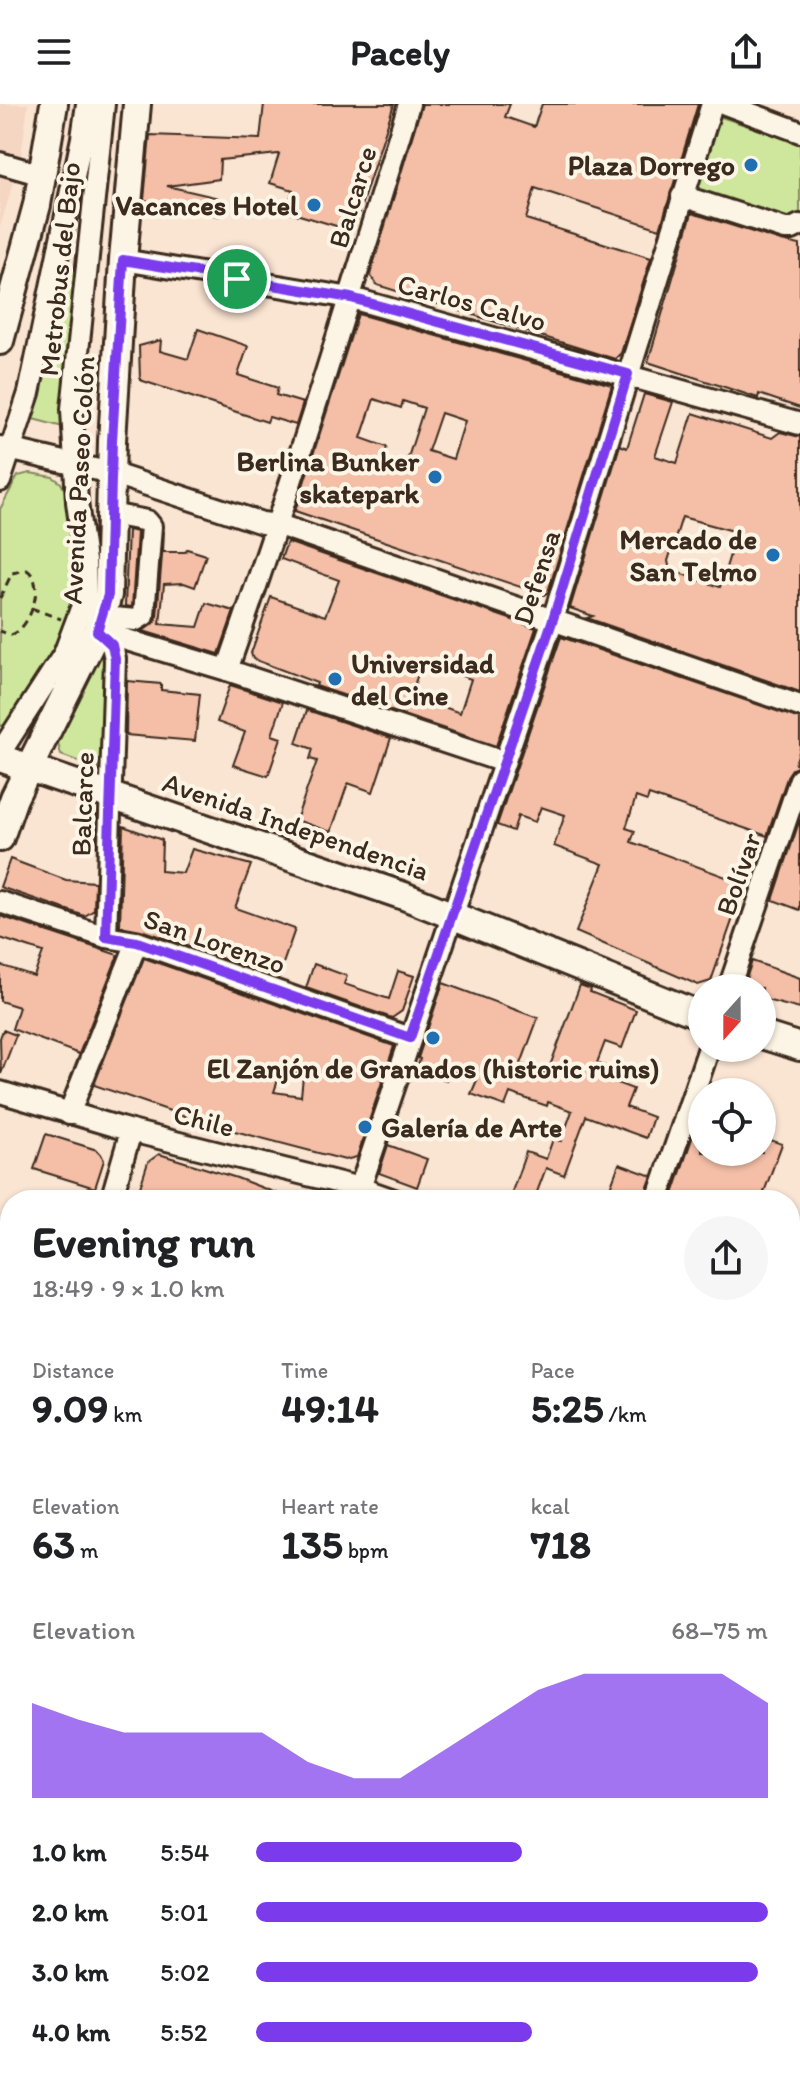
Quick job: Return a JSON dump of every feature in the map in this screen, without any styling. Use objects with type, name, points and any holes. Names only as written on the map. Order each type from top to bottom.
[{"type":"main road","points":[[0,341],[37,205],[54,104]]},
{"type":"main road","name":"Avenida Paseo Colón","points":[[0,838],[14,798],[100,624],[108,595],[111,473],[123,260],[137,104]]},
{"type":"main road","name":"Avenida Independencia","points":[[0,756],[453,915],[688,1010]]},
{"type":"main road","points":[[776,1039],[800,1047]]},
{"type":"street","name":"Metrobus del Bajo","points":[[0,481],[5,449],[29,393],[87,104]]},
{"type":"street","name":"Metrobus del Bajo","points":[[0,756],[64,654],[85,598],[85,561],[72,409],[104,104]]},
{"type":"street","name":"Balcarce","points":[[227,670],[279,525],[409,104]]},
{"type":"street","name":"Defensa","points":[[359,1190],[553,619],[712,104]]},
{"type":"street","points":[[725,104],[800,132]]},
{"type":"street","points":[[0,163],[42,175]]},
{"type":"street","points":[[682,196],[785,229],[800,225]]},
{"type":"street","name":"Carlos Calvo","points":[[123,260],[351,298],[800,424]]},
{"type":"street","points":[[5,449],[111,473],[262,523],[279,525],[800,706]]},
{"type":"street","points":[[100,624],[136,620],[144,615],[151,526],[147,521],[111,514]]},
{"type":"street","points":[[100,624],[227,670],[504,762]]},
{"type":"street","name":"Balcarce","points":[[100,624],[112,645],[115,659],[106,937]]},
{"type":"street","name":"Bolívar","points":[[734,974],[800,779]]},
{"type":"street","name":"San Lorenzo","points":[[0,902],[106,937],[137,942],[410,1038]]},
{"type":"street","points":[[69,1114],[137,942]]},
{"type":"street","points":[[660,1190],[704,1062]]},
{"type":"street","name":"Chile","points":[[0,1092],[344,1190]]},
{"type":"street","points":[[114,1190],[131,1131]]},
{"type":"path","points":[[0,598],[12,573],[27,570],[35,577],[37,588],[25,626],[11,635],[0,631]]},
{"type":"shaded area","points":[[0,104],[28,104],[21,155],[0,227]]},
{"type":"green space","name":"Plaza Dorrego","points":[[718,116],[800,143],[800,233],[700,197],[695,188]]},
{"type":"green space","points":[[65,266],[78,268],[63,427],[33,419]]},
{"type":"green space","points":[[30,473],[53,477],[61,483],[68,496],[73,516],[78,597],[57,655],[19,711],[6,725],[0,726],[0,509],[18,476]]},
{"type":"green space","points":[[99,655],[105,657],[104,763],[96,768],[61,755],[57,739]]},
{"type":"building","points":[[264,104],[394,104],[353,231],[286,211],[293,190],[270,183],[279,154],[220,160],[219,179],[167,186],[219,198],[219,216],[144,200],[150,135],[260,139]]},
{"type":"building","points":[[422,104],[510,104],[505,117],[534,127],[542,104],[698,104],[660,229],[535,188],[526,219],[651,258],[621,353],[615,359],[377,285],[370,275]]},
{"type":"building","points":[[692,213],[800,245],[800,408],[759,394],[758,398],[648,362]]},
{"type":"building","points":[[358,314],[612,385],[548,592],[544,595],[295,511]],"holes":[[[374,399],[401,408],[403,401],[424,408],[404,470],[381,463],[387,447],[361,438]],[[441,413],[465,421],[453,459],[428,451]]]},
{"type":"building","points":[[198,329],[248,346],[238,375],[278,388],[276,395],[303,403],[296,425],[269,417],[267,422],[140,380],[139,346],[161,340],[160,351],[188,359]]},
{"type":"building","points":[[644,394],[673,402],[655,456],[677,463],[693,413],[772,438],[780,432],[800,437],[800,692],[587,618],[593,616],[570,608],[620,445],[627,448]],"holes":[[[682,517],[737,532],[720,587],[670,570],[668,561]]]},
{"type":"building","points":[[128,530],[137,532],[132,607],[125,606]]},
{"type":"building","points":[[164,531],[163,552],[185,552],[187,549],[206,555],[195,587],[184,583],[164,584],[160,624],[198,627],[206,603],[234,611],[219,654],[143,631],[157,617]]},
{"type":"building","points":[[287,542],[536,628],[496,746],[316,686],[317,683],[253,659],[251,653],[271,597],[325,616],[339,580],[281,559]],"holes":[[[422,662],[471,679],[460,713],[411,695]]]},
{"type":"building","points":[[561,637],[800,719],[800,749],[795,764],[800,766],[788,775],[767,836],[649,795],[647,801],[636,797],[626,828],[635,831],[631,842],[745,884],[713,974],[688,974],[688,981],[576,932],[603,864],[554,846],[565,815],[541,807],[535,822],[518,816],[513,831],[497,825]]},
{"type":"building","points":[[127,681],[161,684],[161,690],[200,694],[195,741],[126,735]]},
{"type":"building","points":[[230,685],[283,702],[272,735],[281,738],[268,776],[233,765],[245,732],[217,722]]},
{"type":"building","points":[[307,710],[391,738],[373,792],[348,783],[331,832],[296,820],[317,761],[310,759],[313,749],[296,743]]},
{"type":"building","points":[[88,814],[97,815],[96,846],[76,846]]},
{"type":"building","points":[[800,819],[800,910],[773,900]]},
{"type":"building","points":[[123,826],[162,840],[161,871],[183,873],[192,849],[251,865],[235,908],[295,929],[278,978],[141,930],[120,926]]},
{"type":"building","points":[[10,859],[66,880],[95,882],[94,910],[85,916],[0,887]]},
{"type":"building","points":[[0,916],[118,955],[79,1054],[12,1029],[19,1007],[0,1001],[0,965],[34,976],[43,952],[0,938]]},
{"type":"building","points":[[144,958],[394,1046],[357,1157],[345,1160],[208,1124],[94,1085]],"holes":[[[282,1068],[303,1076],[301,1096],[274,1092]]]},
{"type":"building","points":[[752,961],[800,978],[800,1009],[776,1003],[776,974],[748,974]]},
{"type":"building","points":[[314,964],[347,976],[344,984],[389,999],[398,971],[414,976],[402,1011],[392,1018],[306,988]]},
{"type":"building","points":[[443,983],[538,1018],[521,1064],[547,1074],[580,985],[636,1010],[622,1048],[605,1042],[597,1063],[614,1070],[614,1082],[633,1089],[626,1107],[653,1117],[646,1138],[586,1116],[564,1175],[546,1168],[538,1190],[513,1190],[526,1152],[546,1159],[553,1139],[561,1141],[572,1111],[510,1093],[505,1106],[471,1094],[477,1080],[450,1070],[446,1080],[417,1069]]},
{"type":"building","points":[[3,1030],[16,1035],[1,1074],[0,1038]]},
{"type":"building","points":[[46,1134],[101,1154],[104,1160],[95,1188],[34,1169]]},
{"type":"building","points":[[776,1142],[782,1144],[776,1160]]},
{"type":"building","points":[[388,1145],[427,1159],[417,1187],[379,1173]]},
{"type":"building","points":[[688,1150],[688,1166],[774,1166],[765,1190],[674,1190]]},
{"type":"building","points":[[159,1154],[268,1190],[139,1190],[148,1162]]},
{"type":"building","points":[[619,1164],[652,1176],[647,1190],[609,1190]]},
{"type":"place","name":"Plaza Dorrego","points":[[751,165]]},
{"type":"place","name":"Vacances Hotel","points":[[314,205]]},
{"type":"place","name":"Berlina Bunker skatepark","points":[[435,477]]},
{"type":"place","name":"Mercado de San Telmo","points":[[773,555]]},
{"type":"place","name":"Universidad del Cine","points":[[335,679]]},
{"type":"place","name":"El Zanjón de Granados (historic ruins)","points":[[433,1038]]},
{"type":"place","name":"Galería de Arte","points":[[365,1127]]},
{"type":"route","points":[[123,260],[237,279],[351,298],[628,374],[553,619],[410,1038],[137,942],[106,937],[115,659],[112,645],[97,631],[108,595],[112,441],[123,260]]}]
